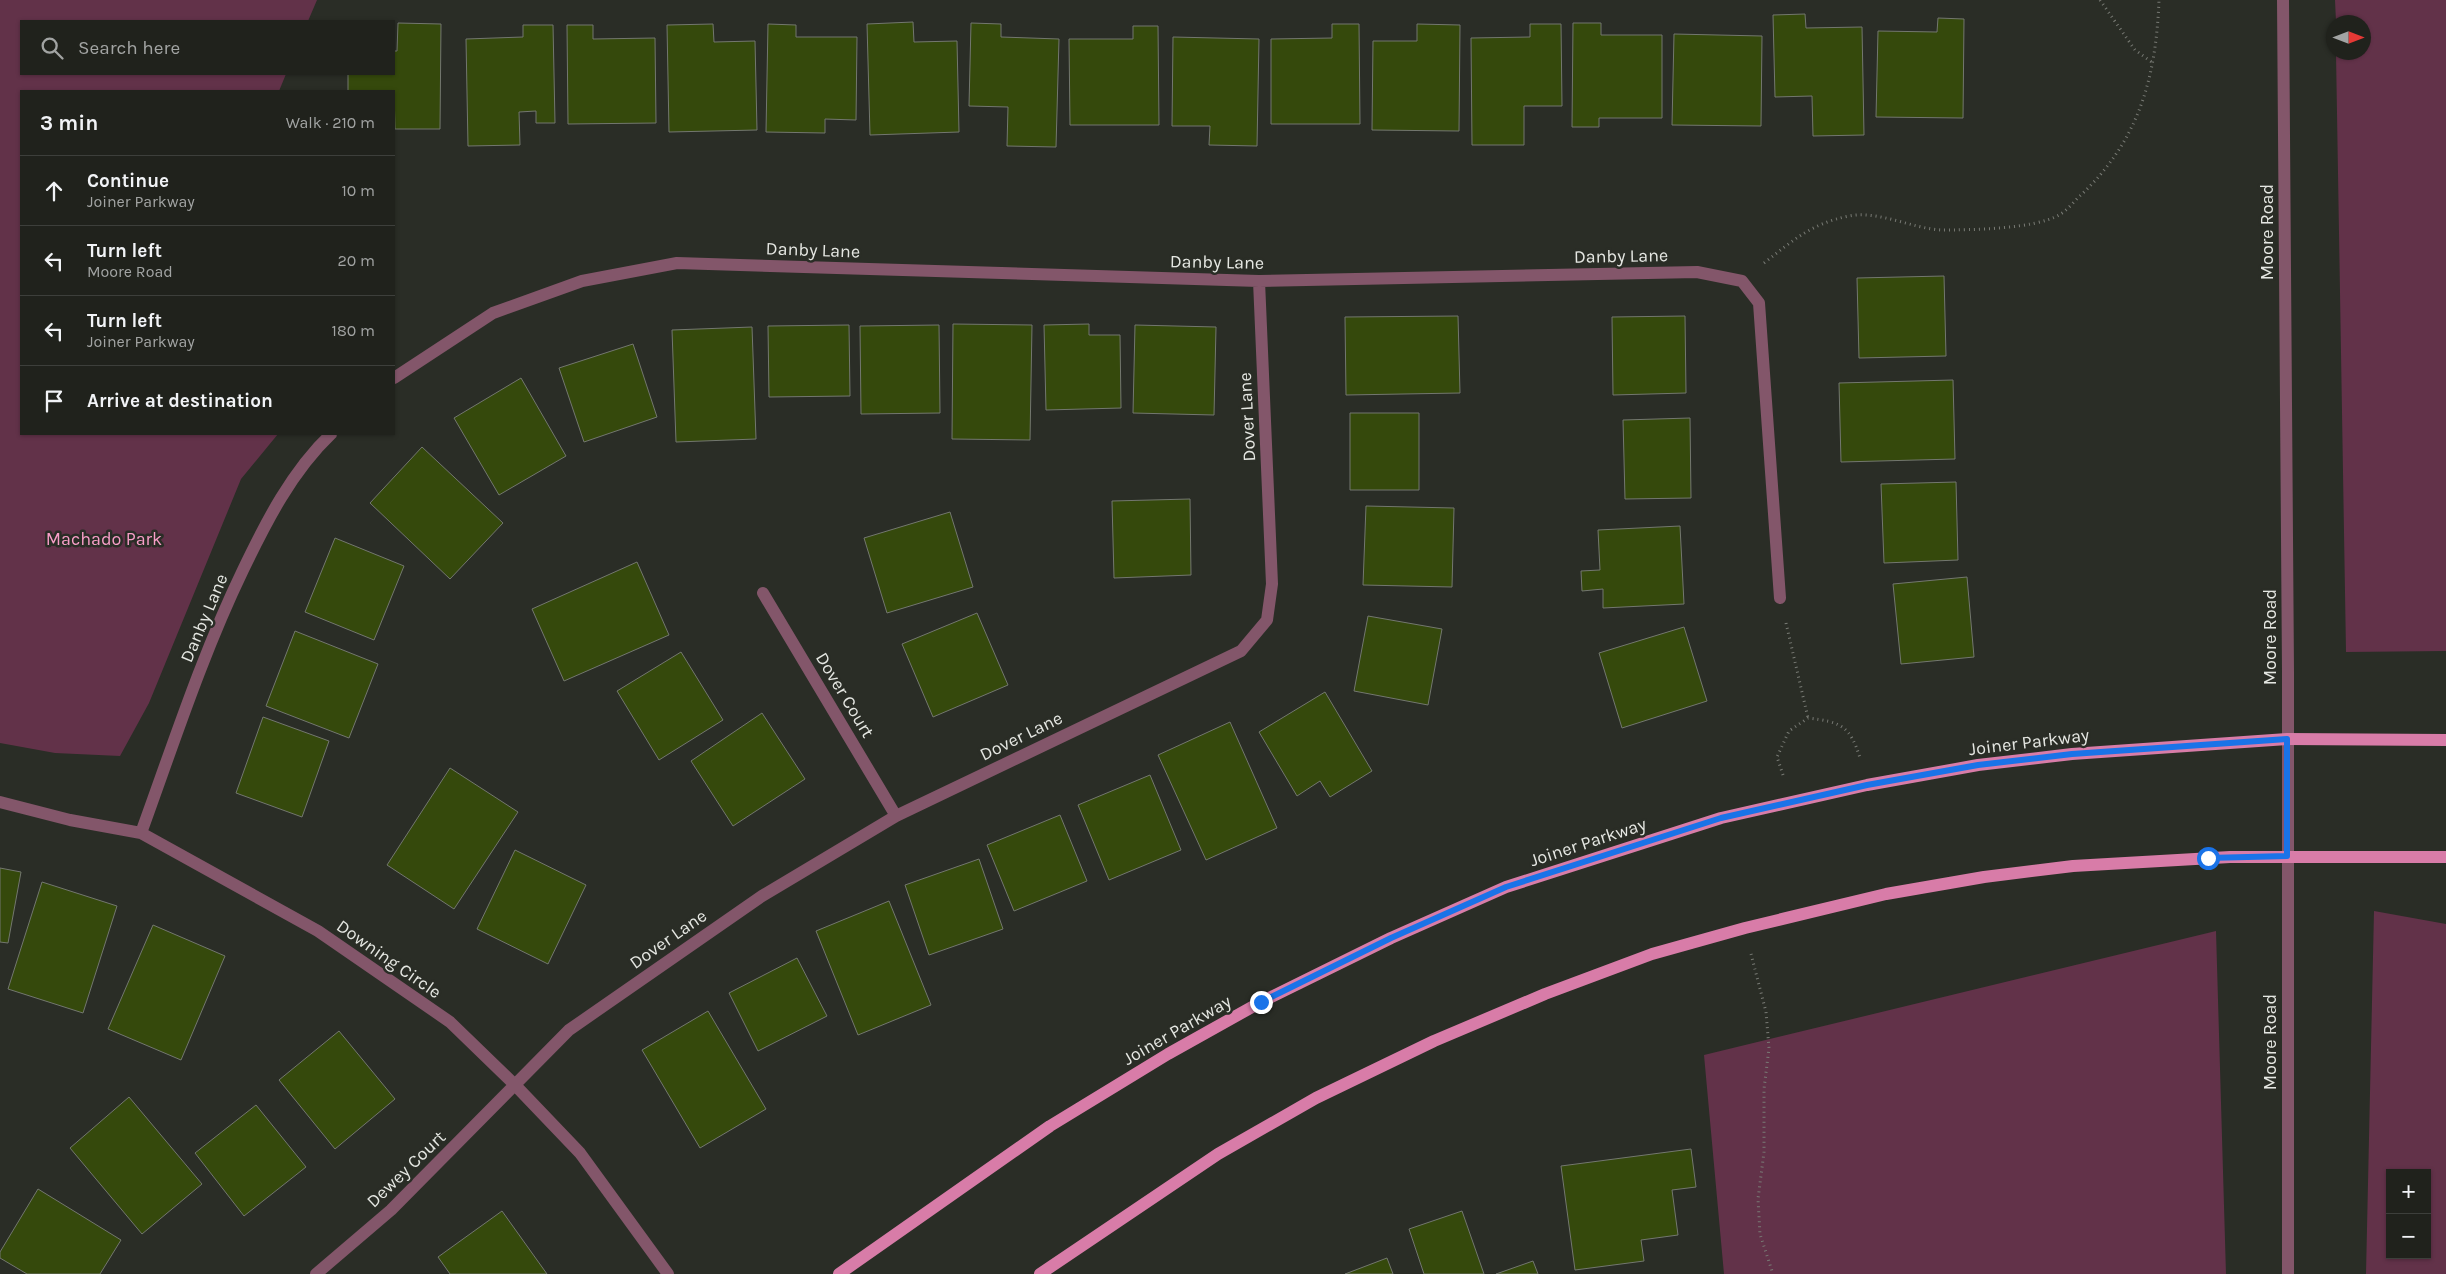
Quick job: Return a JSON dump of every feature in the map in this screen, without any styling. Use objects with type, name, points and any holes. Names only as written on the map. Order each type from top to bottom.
[{"type":"main road","name":"Joiner Parkway","points":[[839,1274],[1050,1126],[1168,1054],[1261,1002],[1391,938],[1506,887],[1721,818],[1867,785],[1978,765],[2062,755],[2287,739],[2446,740]]},
{"type":"main road","points":[[1040,1274],[1218,1154],[1316,1098],[1434,1041],[1545,994],[1652,954],[1744,928],[1886,894],[1984,877],[2073,866],[2287,856],[2446,857]]},
{"type":"street","name":"Moore Road","points":[[2282,0],[2287,739],[2288,1274]]},
{"type":"street","name":"Danby Lane","points":[[395,377],[493,314],[582,281],[677,263],[1259,281],[1697,272],[1742,281]]},
{"type":"street","name":"Dover Lane","points":[[515,1085],[569,1030],[762,896],[896,816],[1241,651],[1267,620],[1272,584],[1259,281]]},
{"type":"street","points":[[1742,281],[1759,303],[1780,598]]},
{"type":"street","name":"Danby Lane","points":[[141,833],[216,627],[253,548],[262,530],[310,454],[330,435]]},
{"type":"street","name":"Dover Court","points":[[763,593],[896,816]]},
{"type":"street","name":"Downing Circle","points":[[0,802],[70,820],[141,833],[318,931],[450,1022],[515,1085],[580,1154],[668,1274]]},
{"type":"street","name":"Dewey Court","points":[[316,1274],[391,1210],[515,1085]]},
{"type":"path","points":[[2100,0],[2135,50],[2153,63]]},
{"type":"path","points":[[1742,281],[1817,224],[1851,215],[1882,218],[1937,230],[1954,230],[2029,225],[2058,215],[2101,176],[2121,146],[2146,94],[2153,63],[2159,0]]},
{"type":"path","points":[[1780,598],[1808,718]]},
{"type":"path","points":[[1790,802],[1777,756],[1789,731],[1808,718],[1834,721],[1853,737],[1867,785]]},
{"type":"path","points":[[1744,928],[1766,1012],[1769,1048],[1764,1089],[1764,1152],[1758,1199],[1760,1234],[1773,1274]]},
{"type":"green space","name":"Machado Park","points":[[0,0],[317,0],[308,20],[20,20],[20,75],[286,75],[279,90],[20,90],[20,435],[277,435],[241,479],[149,703],[120,756],[55,753],[0,743]]},
{"type":"green space","points":[[2335,0],[2446,0],[2446,651],[2346,652],[2336,60],[2371,60],[2371,15],[2336,15]]},
{"type":"green space","points":[[2374,911],[2446,924],[2446,1274],[2366,1274]]},
{"type":"green space","points":[[2216,931],[2226,1274],[1724,1274],[1704,1055]]},
{"type":"building","points":[[1805,14],[1806,28],[1862,27],[1864,135],[1813,136],[1812,96],[1775,97],[1773,15]]},
{"type":"building","points":[[1938,18],[1964,19],[1963,118],[1876,117],[1878,31],[1937,32]]},
{"type":"building","points":[[913,22],[914,42],[957,41],[959,132],[870,135],[867,24]]},
{"type":"building","points":[[398,23],[441,24],[440,129],[395,129],[395,90],[348,90],[348,75],[395,75],[395,51],[397,51]]},
{"type":"building","points":[[971,23],[1001,24],[1001,37],[1059,39],[1056,147],[1007,146],[1008,107],[969,106]]},
{"type":"building","points":[[1573,23],[1601,23],[1601,35],[1662,35],[1662,118],[1599,118],[1599,127],[1572,127]]},
{"type":"building","points":[[713,24],[714,42],[755,41],[757,130],[669,132],[667,25]]},
{"type":"building","points":[[768,24],[796,25],[796,37],[857,37],[856,120],[825,119],[825,133],[766,132]]},
{"type":"building","points":[[1332,24],[1359,24],[1360,124],[1271,124],[1271,39],[1332,38]]},
{"type":"building","points":[[1417,24],[1460,25],[1459,131],[1372,130],[1373,41],[1417,41]]},
{"type":"building","points":[[1530,24],[1561,24],[1562,106],[1524,106],[1524,145],[1472,145],[1471,38],[1530,37]]},
{"type":"building","points":[[523,25],[553,25],[555,123],[536,123],[536,111],[519,112],[520,145],[468,146],[466,39],[523,37]]},
{"type":"building","points":[[567,25],[593,25],[593,39],[655,38],[656,123],[568,124]]},
{"type":"building","points":[[1133,26],[1158,26],[1159,125],[1070,125],[1069,39],[1133,39]]},
{"type":"building","points":[[1674,34],[1762,36],[1761,126],[1672,125]]},
{"type":"building","points":[[1173,37],[1259,39],[1257,146],[1209,145],[1210,126],[1172,126]]},
{"type":"building","points":[[1944,276],[1946,356],[1859,358],[1857,278]]},
{"type":"building","points":[[1458,316],[1460,393],[1346,395],[1345,317]]},
{"type":"building","points":[[1685,316],[1686,393],[1613,395],[1612,317]]},
{"type":"building","points":[[953,324],[1032,325],[1030,440],[952,439]]},
{"type":"building","points":[[1089,324],[1089,335],[1120,335],[1121,408],[1046,410],[1044,325]]},
{"type":"building","points":[[849,325],[850,396],[769,397],[768,326]]},
{"type":"building","points":[[939,325],[940,413],[861,414],[860,326]]},
{"type":"building","points":[[1135,325],[1216,327],[1214,415],[1133,413]]},
{"type":"building","points":[[752,327],[756,439],[676,442],[672,330]]},
{"type":"building","points":[[633,344],[657,417],[584,442],[559,368]]},
{"type":"building","points":[[521,378],[566,456],[499,495],[454,418]]},
{"type":"building","points":[[1953,380],[1955,459],[1841,462],[1839,383]]},
{"type":"building","points":[[1350,413],[1419,413],[1419,490],[1350,490]]},
{"type":"building","points":[[1690,418],[1691,498],[1625,499],[1623,420]]},
{"type":"building","points":[[422,447],[503,523],[450,579],[370,503]]},
{"type":"building","points":[[1956,482],[1958,560],[1884,563],[1881,484]]},
{"type":"building","points":[[1190,499],[1191,575],[1114,578],[1112,501]]},
{"type":"building","points":[[1366,506],[1454,508],[1452,587],[1363,585]]},
{"type":"building","points":[[950,512],[973,587],[887,613],[864,538]]},
{"type":"building","points":[[1680,526],[1684,604],[1603,608],[1603,589],[1582,591],[1581,571],[1600,570],[1598,530]]},
{"type":"building","points":[[335,538],[404,566],[374,640],[305,612]]},
{"type":"building","points":[[637,562],[669,635],[564,681],[532,609]]},
{"type":"building","points":[[1967,577],[1974,657],[1901,664],[1893,584]]},
{"type":"building","points":[[977,613],[1008,685],[933,717],[902,644]]},
{"type":"building","points":[[1368,616],[1442,629],[1428,705],[1354,691]]},
{"type":"building","points":[[1684,627],[1707,701],[1622,728],[1599,653]]},
{"type":"building","points":[[295,631],[378,664],[349,738],[266,706]]},
{"type":"building","points":[[681,652],[723,720],[659,760],[617,691]]},
{"type":"building","points":[[1325,692],[1372,771],[1330,797],[1320,781],[1297,796],[1259,732]]},
{"type":"building","points":[[762,713],[805,779],[733,826],[691,761]]},
{"type":"building","points":[[263,717],[329,741],[302,817],[236,793]]},
{"type":"building","points":[[1230,722],[1277,828],[1206,860],[1158,755]]},
{"type":"building","points":[[450,768],[518,812],[454,909],[387,865]]},
{"type":"building","points":[[1150,775],[1181,850],[1109,880],[1078,805]]},
{"type":"building","points":[[1060,815],[1087,881],[1014,911],[987,845]]},
{"type":"building","points":[[515,850],[586,885],[548,964],[477,929]]},
{"type":"building","points":[[979,859],[1003,929],[929,955],[905,885]]},
{"type":"building","points":[[0,868],[21,872],[8,943],[0,942]]},
{"type":"building","points":[[42,882],[117,906],[83,1013],[8,989]]},
{"type":"building","points":[[889,901],[931,1005],[858,1035],[816,931]]},
{"type":"building","points":[[153,925],[225,956],[181,1060],[108,1029]]},
{"type":"building","points":[[797,958],[827,1016],[758,1051],[729,993]]},
{"type":"building","points":[[708,1011],[766,1109],[700,1148],[642,1050]]},
{"type":"building","points":[[339,1031],[395,1099],[335,1149],[279,1080]]},
{"type":"building","points":[[129,1097],[202,1184],[142,1234],[70,1148]]},
{"type":"building","points":[[256,1105],[306,1167],[244,1216],[195,1153]]},
{"type":"building","points":[[1691,1149],[1696,1187],[1672,1190],[1678,1235],[1641,1240],[1644,1261],[1575,1270],[1561,1166]]},
{"type":"building","points":[[38,1189],[121,1240],[100,1274],[27,1274],[0,1258],[0,1252]]},
{"type":"building","points":[[502,1211],[547,1274],[450,1274],[438,1257]]},
{"type":"building","points":[[1462,1211],[1484,1274],[1424,1274],[1409,1229]]},
{"type":"building","points":[[1387,1258],[1393,1274],[1345,1274]]},
{"type":"building","points":[[1533,1261],[1538,1274],[1496,1274]]},
{"type":"route","points":[[1261,1002],[1391,938],[1506,887],[1721,818],[1867,785],[1978,765],[2072,754],[2287,739],[2287,856],[2208,858]]}]
